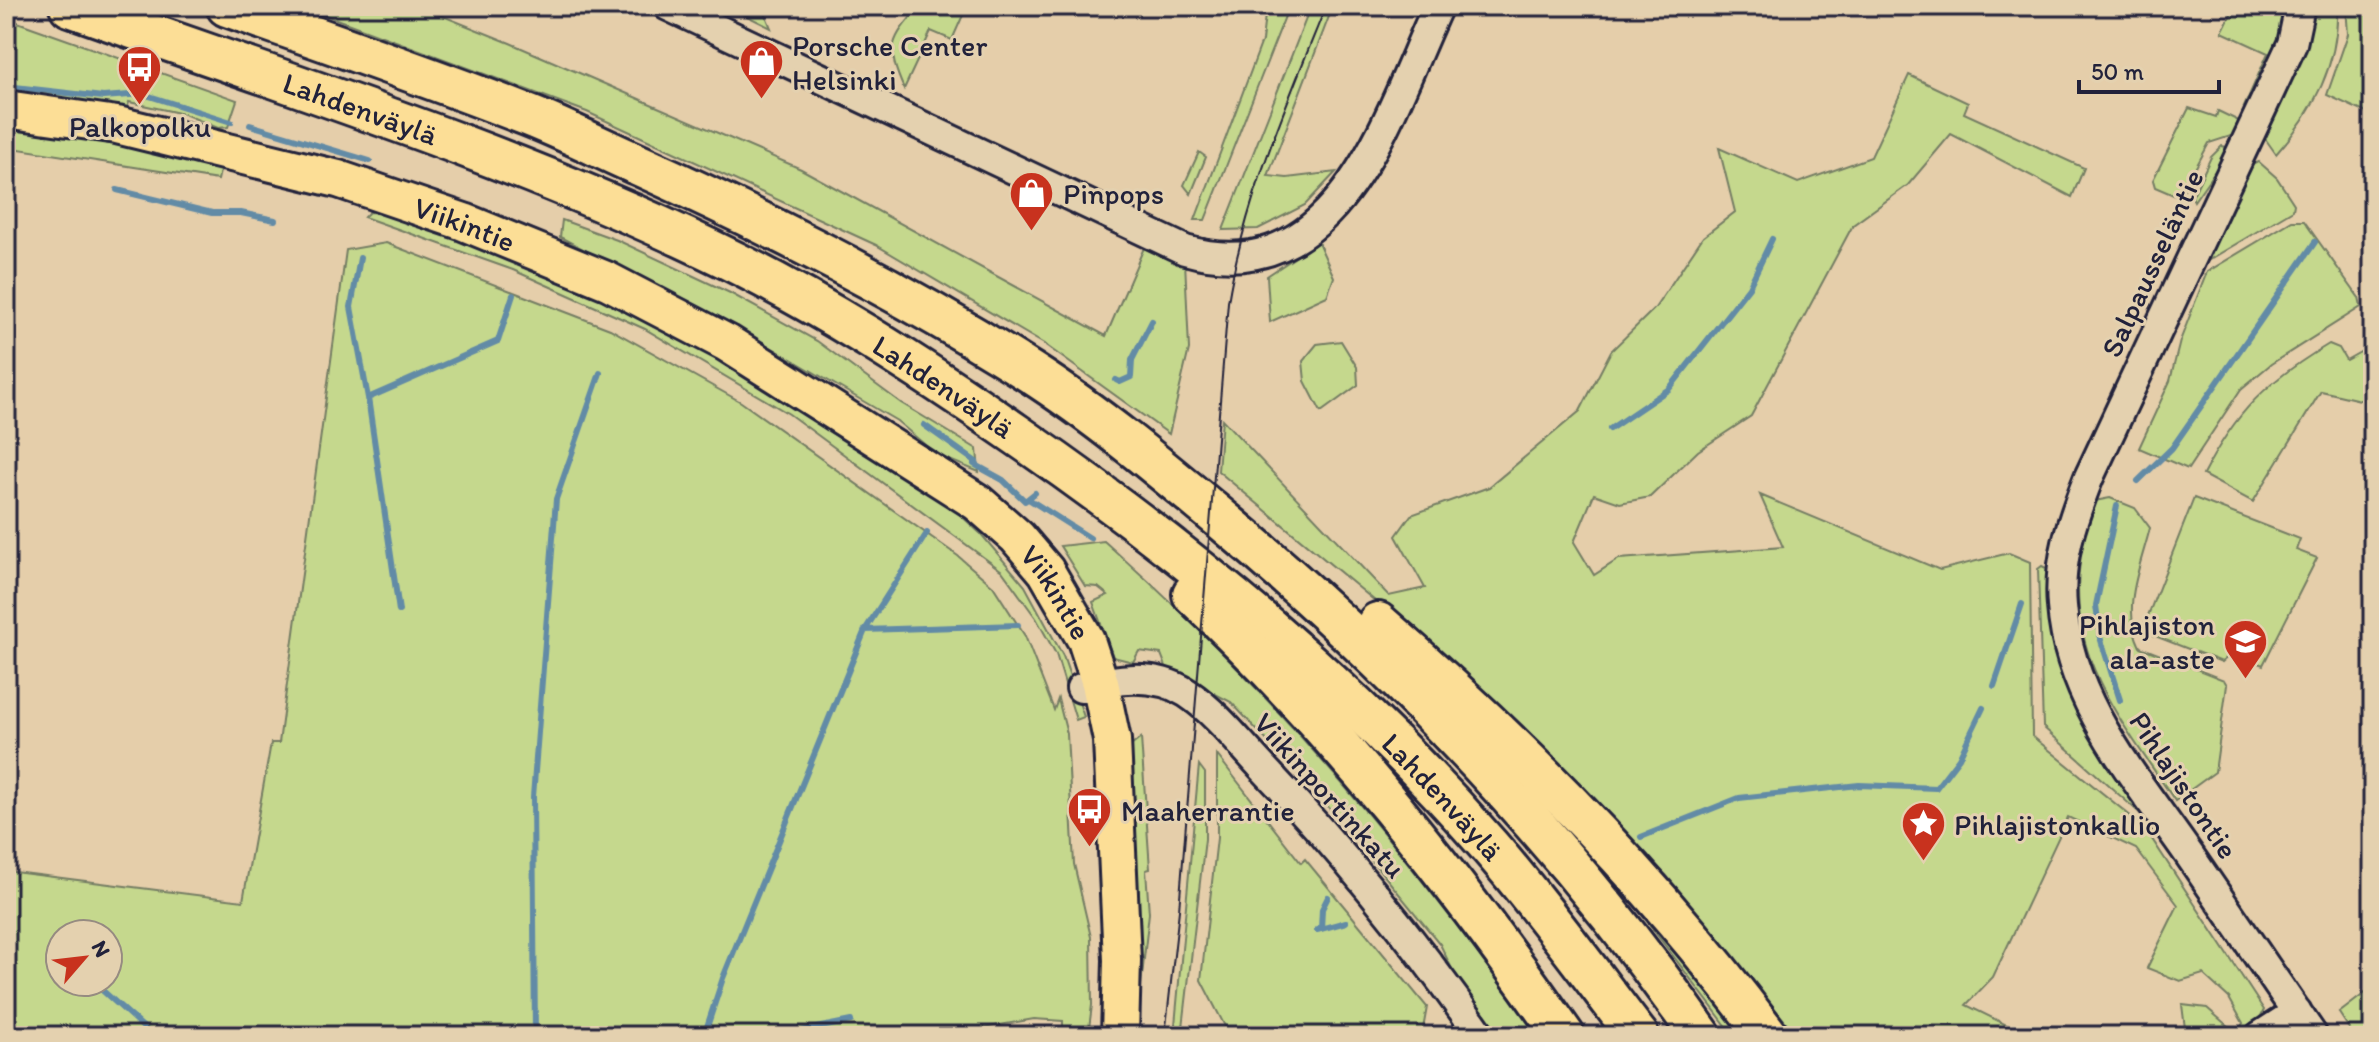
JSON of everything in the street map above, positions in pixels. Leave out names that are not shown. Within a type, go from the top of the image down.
[{"type":"highway","name":"Lahdenväylä","points":[[70,6],[510,164],[709,249],[916,365],[1131,514],[1248,608],[1326,678],[1488,845],[1638,1036]]},
{"type":"highway","name":"Lahdenväylä","points":[[227,6],[525,114],[735,208],[950,323],[1034,375],[1135,447],[1289,576],[1436,714],[1514,798],[1586,884],[1701,1036]]},
{"type":"highway","points":[[916,365],[1178,580],[1301,701],[1464,897],[1564,1036]]},
{"type":"highway","points":[[1135,447],[1308,562],[1460,694],[1563,793],[1652,890],[1768,1036]]},
{"type":"highway","points":[[1734,991],[1775,1036]]},
{"type":"main road","name":"Viikintie","points":[[6,109],[117,125],[338,179],[464,222],[608,281],[727,343],[886,442],[967,513],[1016,567],[1090,686],[1112,740],[1122,960],[1120,1036]]},
{"type":"street","points":[[668,6],[1200,254],[1227,257],[1268,252],[1315,227],[1340,201],[1367,158],[1438,6]]},
{"type":"street","name":"Salpausseläntie","points":[[2064,549],[2089,477],[2292,44],[2300,6]]},
{"type":"street","name":"Pihlajistontie","points":[[2064,549],[2062,608],[2074,667],[2085,696],[2107,736],[2313,1036]]},
{"type":"street","name":"Viikinportinkatu","points":[[1090,686],[1135,678],[1163,683],[1186,693],[1210,712],[1300,807],[1378,899],[1477,1035]]},
{"type":"street","points":[[2260,1036],[2297,1012]]},
{"type":"green space","points":[[301,6],[418,6],[510,43],[801,169],[1106,336],[1146,243],[1185,261],[1189,349],[1169,434],[1044,344],[876,245],[587,112]]},
{"type":"green space","points":[[727,6],[762,6],[771,28]]},
{"type":"green space","points":[[920,6],[934,6],[939,11],[947,6],[967,6],[952,40],[931,31],[904,89],[894,63],[894,44]]},
{"type":"green space","points":[[1266,6],[1289,6],[1205,220],[1195,220],[1262,41]]},
{"type":"green space","points":[[1311,6],[1333,6],[1268,176],[1287,178],[1336,172],[1305,205],[1258,229],[1223,230]]},
{"type":"green space","points":[[2289,6],[2282,35],[2251,107],[2244,107],[2268,53],[2222,32],[2234,8]]},
{"type":"green space","points":[[2315,6],[2337,6],[2337,27],[2329,67],[2302,121],[2276,154],[2264,137],[2310,31]]},
{"type":"green space","points":[[2346,6],[2373,6],[2373,116],[2327,95],[2348,34]]},
{"type":"green space","points":[[6,18],[237,100],[228,127],[218,128],[184,114],[129,102],[127,110],[6,91]]},
{"type":"green space","points":[[1909,75],[1968,103],[1964,113],[2084,168],[2072,197],[1951,134],[1908,185],[1853,225],[1751,416],[1698,451],[1650,497],[1620,503],[1594,494],[1574,542],[1594,575],[1619,559],[1783,547],[1760,495],[1940,570],[2009,553],[2030,562],[2032,736],[2144,827],[2264,1010],[2250,1028],[2241,1032],[2237,1033],[2243,1023],[2229,998],[2203,974],[2180,981],[2147,968],[2178,905],[2136,849],[2068,817],[1993,977],[1966,1005],[2029,1036],[1797,1036],[1666,875],[1387,611],[1218,471],[1222,419],[1389,596],[1425,588],[1396,536],[1411,515],[1489,487],[1580,411],[1611,351],[1655,308],[1703,237],[1735,212],[1719,148],[1798,183],[1871,157]]},
{"type":"green space","points":[[2189,108],[2216,117],[2218,111],[2241,122],[2234,135],[2209,143],[2184,189],[2176,196],[2155,187],[2153,180]]},
{"type":"green space","points":[[6,125],[112,143],[221,167],[218,180],[6,147]]},
{"type":"green space","points":[[2222,146],[2231,148],[2194,201],[2192,197],[2211,157]]},
{"type":"green space","points":[[1199,152],[1206,157],[1191,194],[1184,185]]},
{"type":"green space","points":[[2259,162],[2277,178],[2294,204],[2293,210],[2204,263],[2251,165]]},
{"type":"green space","points":[[369,212],[393,213],[599,293],[720,356],[944,500],[981,534],[1025,586],[1063,656],[1084,717],[1076,720],[1056,654],[1036,618],[1002,571],[789,414],[645,329],[513,270],[364,217]]},
{"type":"green space","points":[[562,220],[617,240],[730,293],[817,341],[901,403],[977,449],[979,472],[937,455],[897,421],[776,350],[560,237]]},
{"type":"green space","points":[[2292,221],[2304,221],[2359,298],[2361,307],[2271,364],[2241,389],[2188,469],[2139,448],[2170,381],[2180,341],[2207,272]]},
{"type":"green space","points":[[1318,242],[1334,277],[1327,296],[1270,322],[1267,276]]},
{"type":"green space","points":[[386,243],[610,329],[741,402],[958,556],[993,586],[1025,636],[1054,710],[1058,699],[1067,734],[1074,864],[1091,937],[1092,1005],[1088,1036],[1063,1036],[1063,1021],[1034,1019],[938,1036],[6,1036],[6,871],[243,901],[271,743],[279,743],[346,250]]},
{"type":"green space","points":[[1341,341],[1357,367],[1358,385],[1321,412],[1305,381],[1303,361],[1317,344]]},
{"type":"green space","points":[[2329,344],[2339,348],[2346,360],[2373,345],[2373,403],[2321,391],[2253,502],[2203,475],[2228,433],[2255,399],[2288,371]]},
{"type":"green space","points":[[2110,498],[2135,508],[2150,528],[2132,603],[2132,618],[2140,647],[2224,680],[2227,685],[2215,772],[2175,801],[2117,715],[2089,657],[2081,625],[2078,592],[2086,528],[2095,501]]},
{"type":"green space","points":[[2194,498],[2300,539],[2296,550],[2317,558],[2263,665],[2232,653],[2222,662],[2142,631]]},
{"type":"green space","points":[[1104,541],[1224,654],[1335,775],[1439,903],[1537,1036],[1495,1036],[1461,988],[1440,944],[1325,803],[1231,702],[1167,669],[1161,654],[1139,651],[1133,662],[1113,657],[1093,602],[1108,595],[1098,587],[1085,586],[1060,546]]},
{"type":"green space","points":[[2042,566],[2050,570],[2148,813],[2144,817],[2043,727],[2038,569]]},
{"type":"green space","points":[[1141,738],[1150,869],[1146,870],[1149,913],[1136,1031],[1131,746]]},
{"type":"green space","points":[[1217,755],[1301,863],[1305,859],[1427,1007],[1423,1029],[1409,1036],[1230,1036],[1201,980],[1217,838]]},
{"type":"green space","points":[[1199,765],[1205,773],[1205,839],[1182,1036],[1174,1036]]},
{"type":"green space","points":[[1597,856],[1758,1036],[1734,1036]]},
{"type":"green space","points":[[2373,987],[2373,1036],[2354,1036],[2339,1013]]},
{"type":"green space","points":[[2182,1005],[2207,1008],[2236,1034],[2186,1036]]},
{"type":"waterway","points":[[6,86],[103,97],[143,94],[231,122]]},
{"type":"waterway","points":[[250,125],[370,161]]},
{"type":"waterway","points":[[117,190],[212,213],[241,213],[275,220]]},
{"type":"waterway","points":[[1610,429],[1669,389],[1749,287],[1772,239]]},
{"type":"waterway","points":[[2138,481],[2172,448],[2315,242]]},
{"type":"waterway","points":[[360,258],[351,307],[368,398]]},
{"type":"waterway","points":[[399,611],[368,398],[498,341],[513,295]]},
{"type":"waterway","points":[[1116,380],[1120,382],[1131,377],[1132,360],[1152,321]]},
{"type":"waterway","points":[[535,1036],[533,797],[556,499],[600,373]]},
{"type":"waterway","points":[[924,425],[976,462]]},
{"type":"waterway","points":[[974,464],[1003,480],[1025,501],[1035,493]]},
{"type":"waterway","points":[[1030,500],[1090,538]]},
{"type":"waterway","points":[[2117,506],[2096,605],[2100,637],[2120,700]]},
{"type":"waterway","points":[[704,1036],[723,978],[865,630],[927,533]]},
{"type":"waterway","points":[[1994,686],[2022,604]]},
{"type":"waterway","points":[[865,630],[1018,625]]},
{"type":"waterway","points":[[1641,837],[1739,798],[1859,785],[1936,788],[1959,758],[1983,708]]},
{"type":"waterway","points":[[1321,929],[1322,909],[1328,897]]},
{"type":"waterway","points":[[1317,930],[1346,922]]},
{"type":"waterway","points":[[111,998],[153,1036]]},
{"type":"waterway","points":[[776,1036],[851,1021]]},
{"type":"tram line","points":[[1165,1036],[1179,910],[1228,302],[1256,189],[1326,6]]},
{"type":"place","name":"Porsche Center Helsinki","points":[[761,101]]},
{"type":"place","name":"Palkopolku","points":[[140,107]]},
{"type":"place","name":"Pinpops","points":[[1032,232]]},
{"type":"place","name":"Pihlajiston ala-aste","points":[[2246,680]]},
{"type":"place","name":"Maaherrantie","points":[[1090,849]]},
{"type":"place","name":"Pihlajistonkallio","points":[[1923,863]]}]
